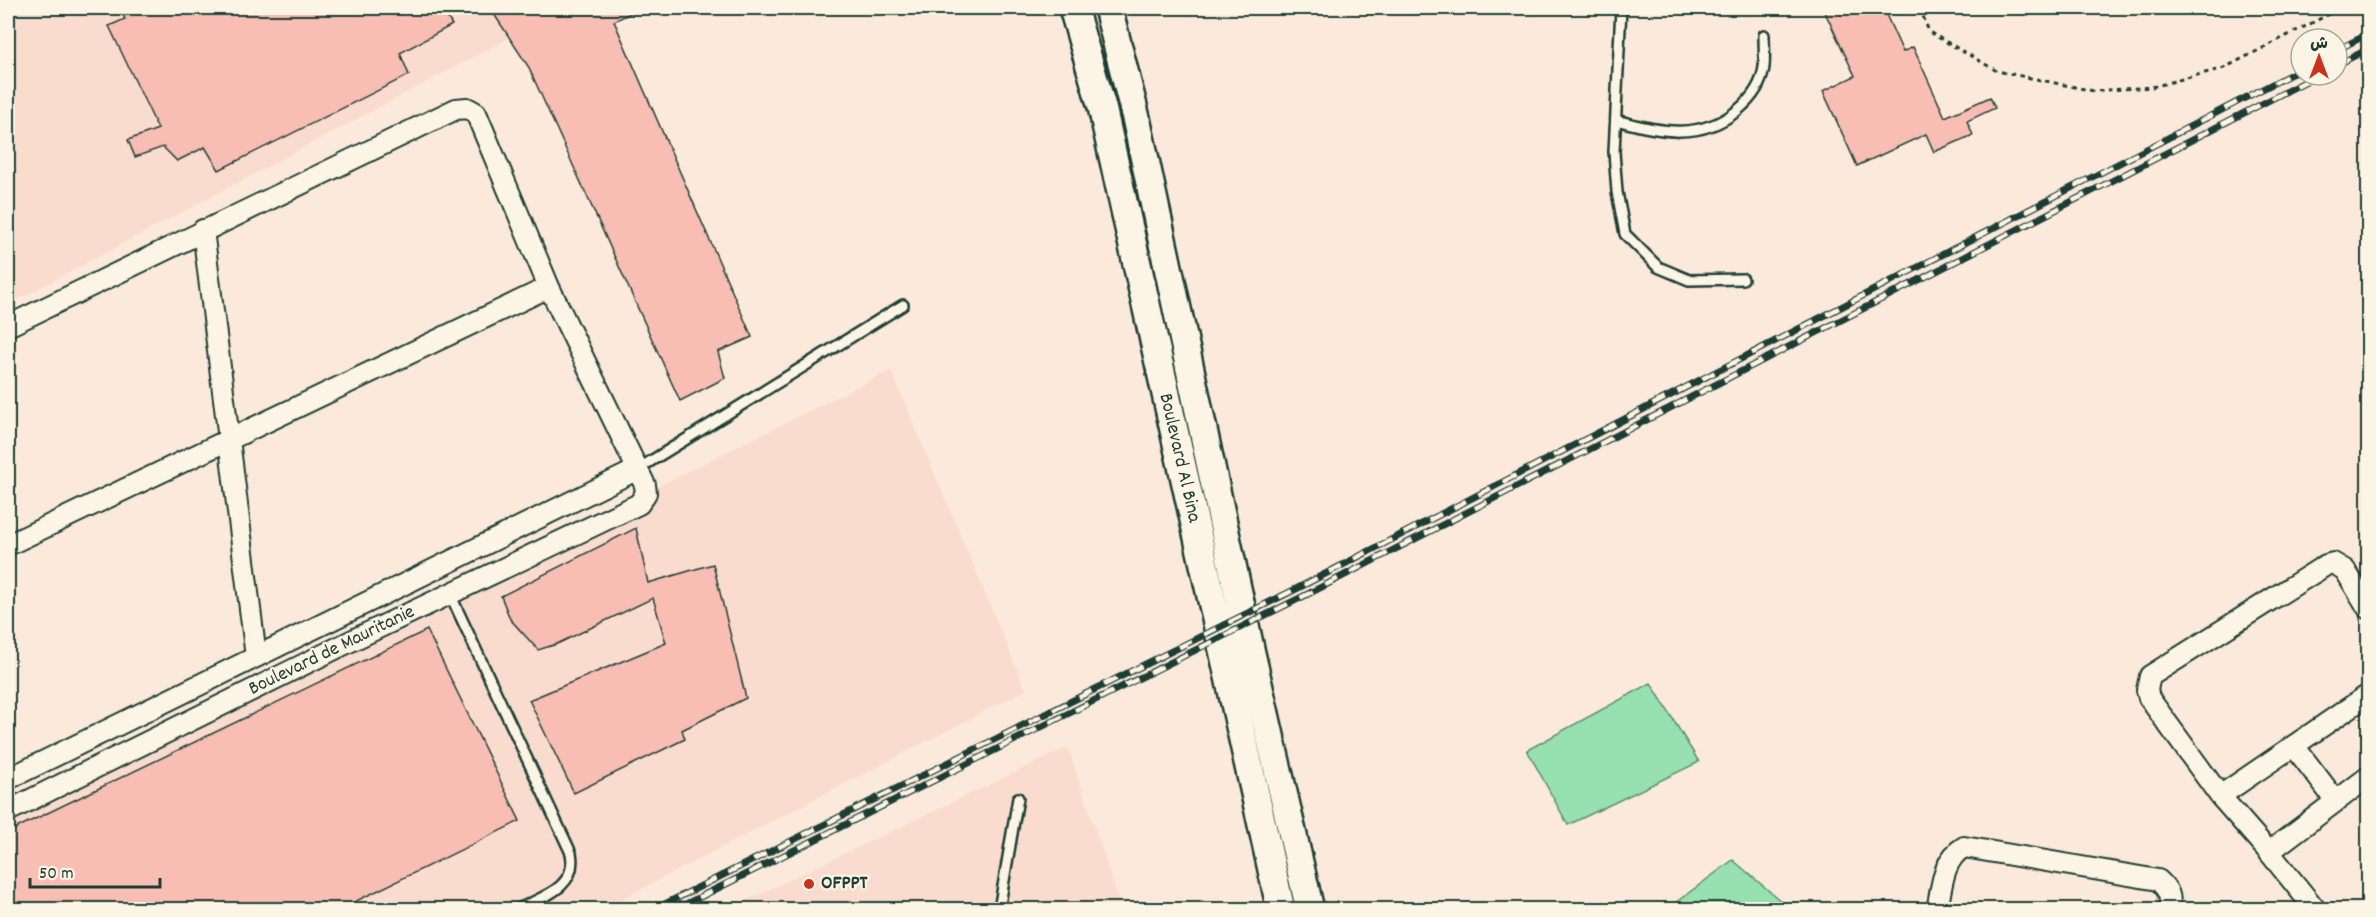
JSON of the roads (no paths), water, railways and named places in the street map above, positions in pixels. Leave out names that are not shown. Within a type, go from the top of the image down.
[{"type":"main road","name":"Boulevard Al Bina","points":[[1073,8],[1101,107],[1281,909]]},
{"type":"main road","name":"Boulevard Al Bina","points":[[1108,8],[1136,118],[1236,583],[1310,909]]},
{"type":"street","points":[[8,327],[203,230],[456,109],[467,108],[476,113],[549,287],[642,477]]},
{"type":"street","points":[[203,230],[256,657]]},
{"type":"street","points":[[8,545],[549,287]]},
{"type":"street","name":"Boulevard de Mauritanie","points":[[8,779],[256,657],[642,477],[646,493],[639,504],[8,811]]},
{"type":"street","points":[[2316,909],[2220,796],[2149,698],[2147,690],[2150,676],[2326,565],[2333,563],[2345,570],[2368,608]]},
{"type":"street","points":[[2220,796],[2368,695]]},
{"type":"street","points":[[2294,746],[2336,801]]},
{"type":"street","points":[[2269,852],[2368,777]]},
{"type":"street","points":[[1937,909],[1947,862],[1954,853],[1964,847],[2158,880],[2166,887],[2171,899],[2169,909]]},
{"type":"lane","points":[[1621,8],[1616,120],[1617,192],[1625,234],[1658,267],[1689,280],[1743,279]]},
{"type":"lane","points":[[1616,120],[1655,131],[1692,131],[1722,123],[1751,99],[1764,69],[1764,35]]},
{"type":"lane","points":[[642,477],[903,305]]},
{"type":"lane","points":[[450,594],[571,853],[572,871],[562,886],[516,909]]},
{"type":"lane","points":[[999,909],[1018,798]]},
{"type":"railway","points":[[2349,44],[2368,34]]},
{"type":"railway","points":[[2349,59],[2368,49]]},
{"type":"railway","points":[[653,910],[1300,587],[2289,75]]},
{"type":"railway","points":[[674,910],[1304,596],[2295,87]]},
{"type":"place","name":"OFPPT","points":[[809,884]]}]
